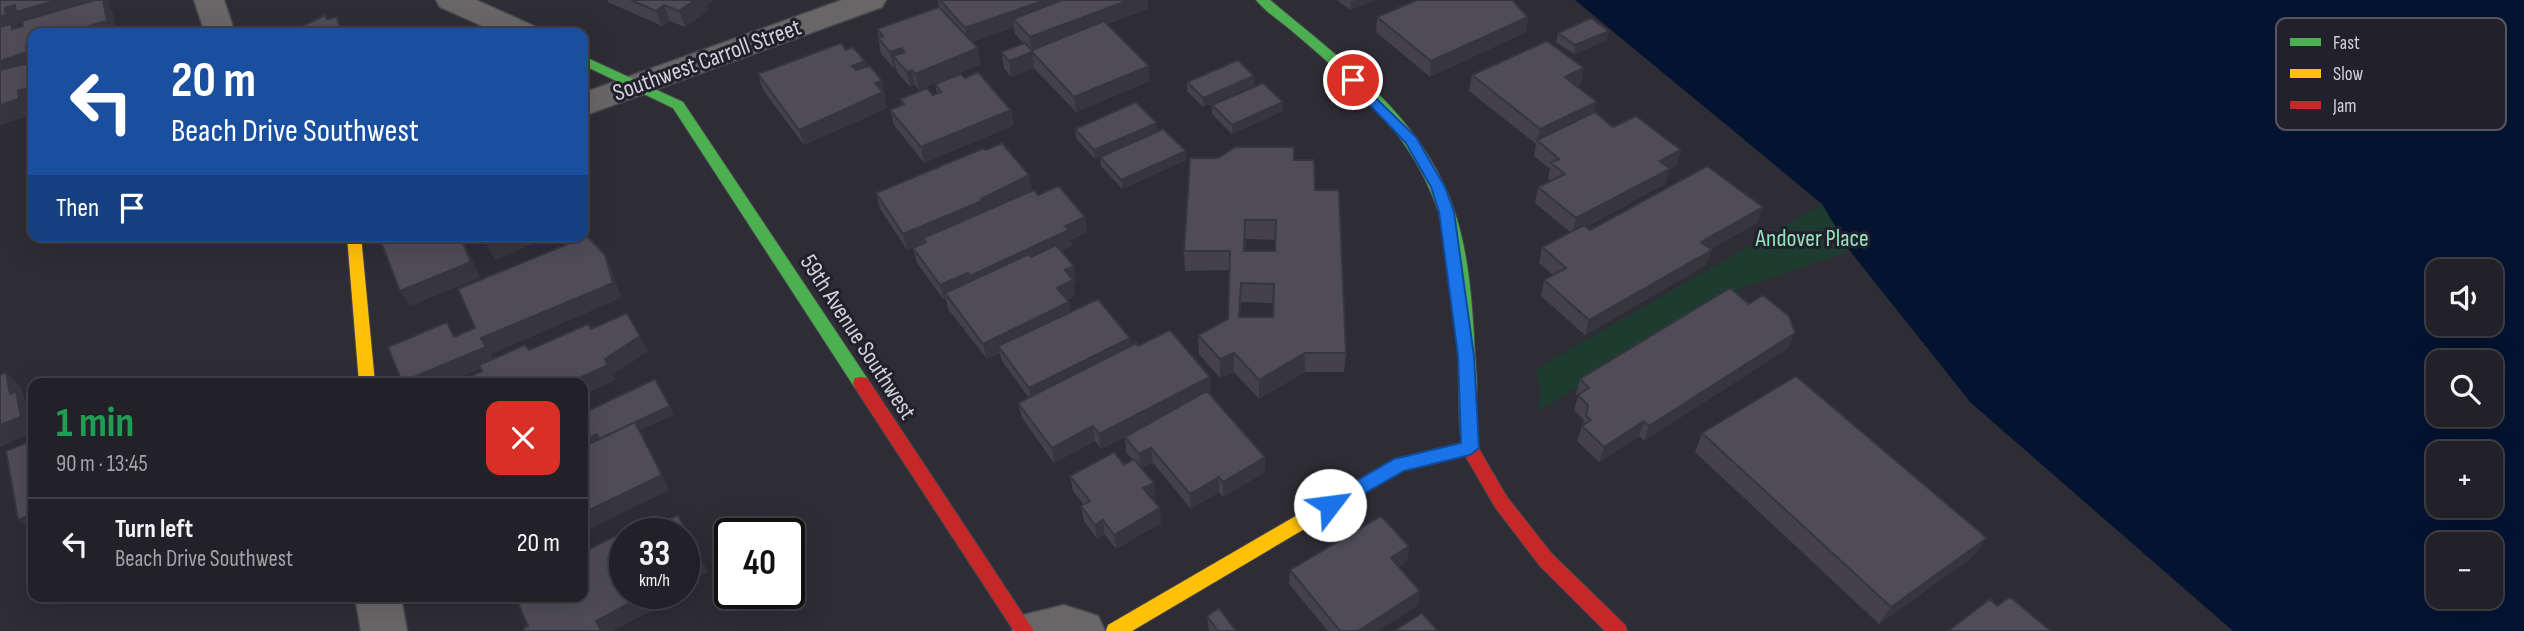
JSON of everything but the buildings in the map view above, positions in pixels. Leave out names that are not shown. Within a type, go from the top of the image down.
[{"type":"street","points":[[209,0],[219,28]]},
{"type":"street","points":[[451,0],[512,28]]},
{"type":"street","name":"Southwest Carroll Street","points":[[588,103],[871,0]]},
{"type":"street","points":[[1262,0],[1394,119],[1426,163],[1438,187],[1452,239],[1466,356],[1470,448],[1511,520],[1557,574],[1618,631]]},
{"type":"street","name":"59th Avenue Southwest","points":[[588,62],[678,105],[1025,631]]},
{"type":"street","points":[[355,242],[367,378]]},
{"type":"street","points":[[1115,631],[1400,464],[1470,448]]},
{"type":"street","points":[[379,602],[384,631]]},
{"type":"street","points":[[1035,631],[1064,626],[1082,631]]},
{"type":"green space","name":"Andover Place","points":[[1822,204],[1850,251],[1741,288],[1538,411],[1541,391],[1536,369]]},
{"type":"water","points":[[1575,0],[2524,0],[2524,631],[2233,631],[1971,403],[1850,251],[1822,204]]},
{"type":"traffic: fast","points":[[1262,0],[1336,62],[1383,106],[1422,157],[1437,185],[1454,237],[1463,296],[1467,411]]},
{"type":"traffic: fast","points":[[588,62],[678,105],[861,383]]},
{"type":"traffic: slow","points":[[355,242],[367,378]]},
{"type":"traffic: slow","points":[[1115,631],[1400,464],[1470,448]]},
{"type":"traffic: jam","points":[[861,383],[1025,631]]},
{"type":"traffic: jam","points":[[1467,411],[1471,450],[1501,502],[1546,560],[1618,631]]},
{"type":"route","points":[[1330,505],[1400,464],[1470,448],[1466,356],[1447,212],[1426,163],[1411,141],[1394,119],[1353,80]]}]
